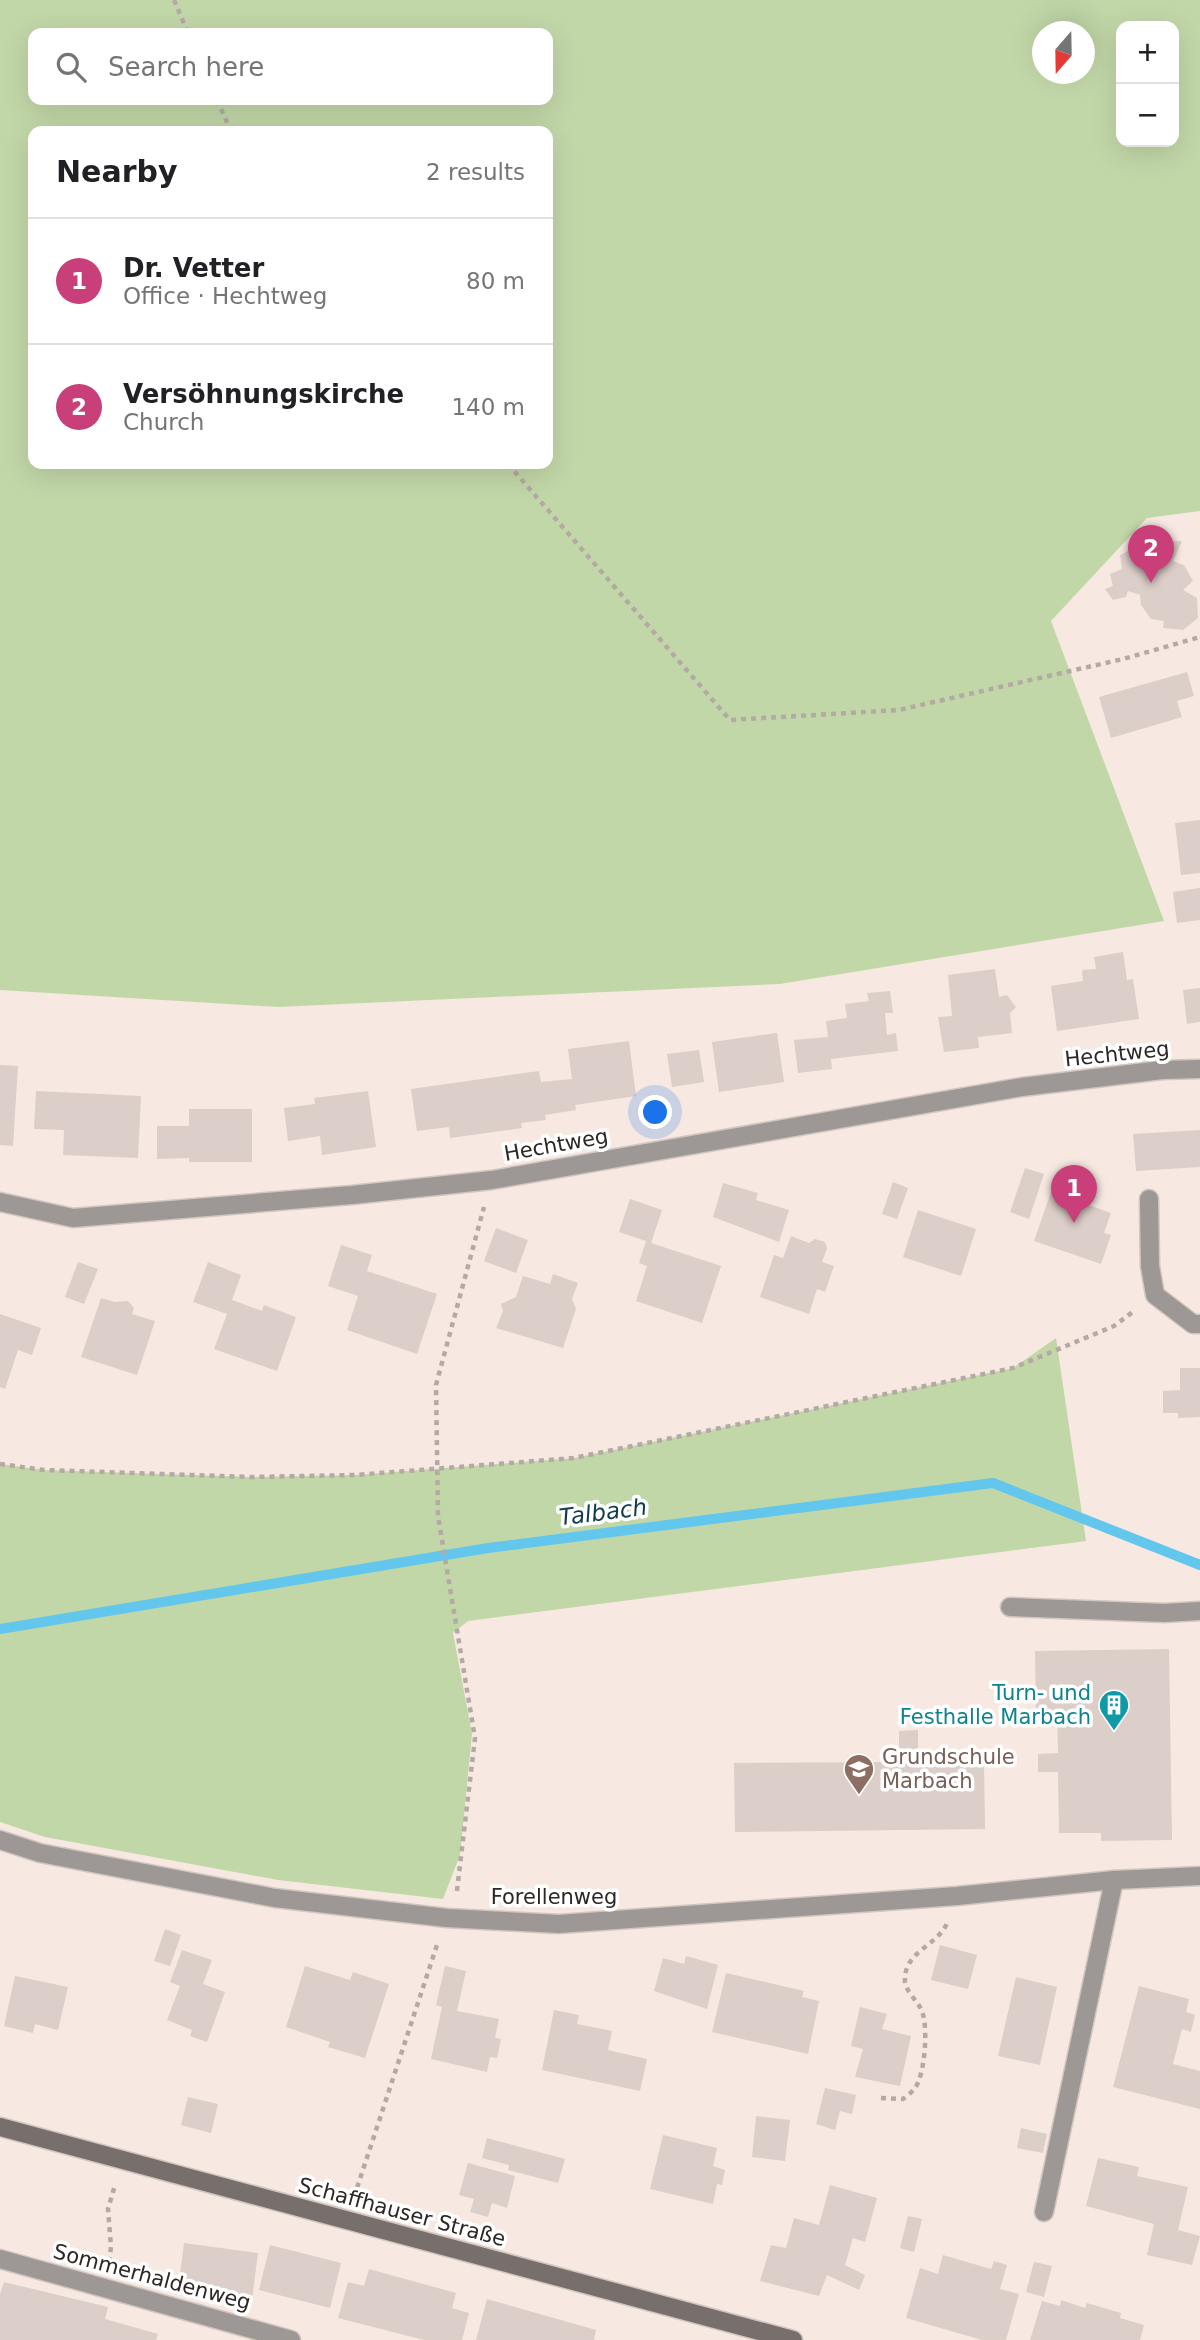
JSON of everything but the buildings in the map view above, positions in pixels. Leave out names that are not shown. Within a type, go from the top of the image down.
[{"type":"street","name":"Hechtweg","points":[[0,1202],[73,1218],[352,1195],[492,1180],[1022,1087],[1162,1070],[1200,1069]]},
{"type":"street","points":[[1149,1199],[1150,1266],[1155,1295],[1193,1324],[1200,1324]]},
{"type":"street","points":[[1010,1607],[1164,1613],[1200,1611]]},
{"type":"street","name":"Forellenweg","points":[[0,1840],[40,1853],[275,1898],[447,1918],[559,1924],[957,1896],[1114,1880],[1200,1876]]},
{"type":"street","points":[[1044,2212],[1114,1880]]},
{"type":"street","name":"Schaffhauser Straße","points":[[0,2127],[793,2340]]},
{"type":"street","name":"Sommerhaldenweg","points":[[0,2259],[291,2340]]},
{"type":"path","points":[[174,0],[186,28]]},
{"type":"path","points":[[219,105],[229,126]]},
{"type":"path","points":[[512,469],[730,720],[898,710],[1123,659],[1200,637]]},
{"type":"path","points":[[362,2174],[460,1884],[475,1738],[438,1516],[435,1470],[436,1385],[492,1180]]},
{"type":"path","points":[[0,1464],[44,1470],[252,1476],[435,1470],[574,1458],[1013,1368],[1114,1326],[1155,1295]]},
{"type":"path","points":[[881,2098],[903,2099],[916,2087],[925,2039],[923,2012],[905,1984],[907,1968],[921,1948],[943,1933],[957,1896]]},
{"type":"path","points":[[102,2266],[109,2263],[111,2247],[107,2209],[112,2196]]},
{"type":"green space","points":[[0,0],[1200,0],[1200,511],[1147,518],[1051,621],[1164,921],[780,984],[278,1007],[0,990]]},
{"type":"green space","points":[[1056,1338],[1086,1541],[468,1621],[453,1633],[472,1734],[460,1855],[443,1899],[278,1880],[45,1837],[0,1822],[0,1464],[44,1470],[252,1477],[355,1475],[574,1458],[1013,1368]]},
{"type":"waterway","name":"Talbach","points":[[0,1629],[488,1548],[993,1483],[1200,1565]]},
{"type":"place","name":"Versöhnungskirche","points":[[1151,583]]},
{"type":"place","name":"Dr. Vetter","points":[[1074,1223]]},
{"type":"place","name":"Turn- und Festhalle Marbach","points":[[1114,1732]]},
{"type":"place","name":"Grundschule Marbach","points":[[859,1796]]}]
